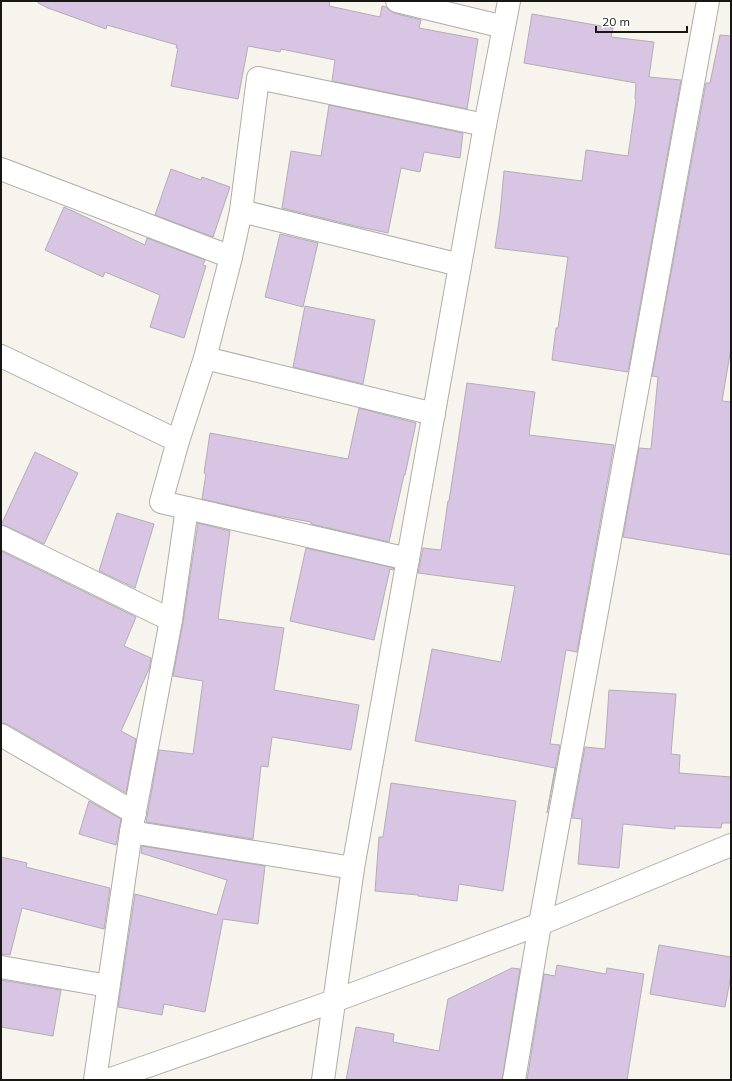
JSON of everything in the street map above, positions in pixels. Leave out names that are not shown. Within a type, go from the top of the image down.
[{"type":"street","points":[[397,1],[504,27]]},
{"type":"street","points":[[324,1080],[353,868],[508,1]]},
{"type":"street","points":[[514,1080],[540,924],[708,1]]},
{"type":"street","points":[[408,559],[161,502],[178,441],[205,358],[231,257],[241,211],[258,78],[485,125]]},
{"type":"street","points":[[1,169],[231,257]]},
{"type":"street","points":[[241,211],[460,265]]},
{"type":"street","points":[[1,356],[178,441]]},
{"type":"street","points":[[205,358],[434,414]]},
{"type":"street","points":[[95,1080],[133,822],[171,620],[187,508]]},
{"type":"street","points":[[1,536],[171,620]]},
{"type":"street","points":[[1,735],[133,822],[353,868]]},
{"type":"street","points":[[108,1080],[334,1001],[540,924],[731,844]]},
{"type":"street","points":[[1,967],[108,986]]},
{"type":"building","points":[[38,1],[330,1],[329,6],[380,17],[382,6],[386,7],[394,13],[421,20],[419,28],[478,39],[467,109],[332,81],[335,60],[281,49],[280,52],[248,46],[238,99],[171,86],[178,48],[176,48],[177,45],[107,25],[106,29],[48,8],[38,3]]},
{"type":"building","points":[[532,14],[613,28],[611,37],[654,42],[649,77],[681,80],[628,372],[552,360],[568,257],[495,248],[504,171],[582,181],[586,150],[628,156],[636,100],[636,83],[524,63]]},
{"type":"building","points":[[720,35],[731,36],[731,348],[722,401],[731,402],[731,555],[623,537],[639,448],[651,449],[658,377],[652,376],[706,83],[710,83]]},
{"type":"building","points":[[329,105],[463,133],[460,158],[424,152],[420,172],[401,168],[388,233],[282,208],[291,151],[321,156]]},
{"type":"building","points":[[171,169],[201,180],[202,177],[230,187],[213,237],[155,215]]},
{"type":"building","points":[[64,207],[145,245],[147,238],[205,260],[203,265],[206,266],[184,338],[150,327],[160,295],[105,272],[103,277],[45,250]]},
{"type":"building","points":[[280,234],[318,243],[303,307],[265,297]]},
{"type":"building","points":[[305,306],[375,320],[363,384],[293,367]]},
{"type":"building","points":[[467,383],[535,392],[529,435],[614,445],[577,652],[566,650],[550,744],[560,745],[547,813],[555,768],[415,741],[432,649],[501,662],[515,586],[418,573],[423,548],[441,550]]},
{"type":"building","points":[[359,408],[416,423],[389,542],[311,524],[311,522],[272,515],[202,499],[210,433],[348,459]]},
{"type":"building","points":[[35,452],[78,473],[44,544],[1,525]]},
{"type":"building","points":[[117,513],[154,524],[135,588],[99,571]]},
{"type":"building","points":[[198,523],[230,531],[218,619],[284,628],[274,690],[359,705],[351,750],[272,737],[268,767],[261,766],[253,839],[146,822],[159,750],[193,754],[203,681],[173,676]]},
{"type":"building","points":[[306,548],[394,568],[393,570],[390,569],[374,640],[290,621]]},
{"type":"building","points":[[1,551],[136,617],[124,646],[151,658],[149,669],[121,731],[136,739],[126,793],[7,724],[1,723]]},
{"type":"building","points":[[609,690],[676,694],[671,754],[680,755],[679,773],[731,777],[731,823],[722,823],[721,828],[675,826],[675,829],[623,824],[619,868],[578,864],[582,819],[572,818],[585,747],[605,749]]},
{"type":"building","points":[[391,783],[516,801],[503,891],[459,884],[457,901],[418,895],[375,891],[379,837],[383,837]]},
{"type":"building","points":[[89,801],[121,819],[116,845],[79,834]]},
{"type":"building","points":[[142,846],[265,866],[258,924],[223,919],[205,1012],[164,1004],[162,1015],[118,1007],[135,894],[217,915],[227,880],[141,853]]},
{"type":"building","points":[[1,857],[27,863],[26,867],[110,888],[104,929],[22,908],[10,955],[1,954]]},
{"type":"building","points":[[659,945],[731,957],[731,975],[725,1007],[650,994]]},
{"type":"building","points":[[557,965],[606,974],[607,968],[644,974],[627,1080],[527,1080],[544,974],[555,976]]},
{"type":"building","points":[[512,968],[520,969],[502,1080],[346,1080],[356,1027],[394,1034],[393,1042],[439,1051],[448,999]]},
{"type":"building","points":[[1,980],[61,990],[53,1036],[1,1027]]}]
